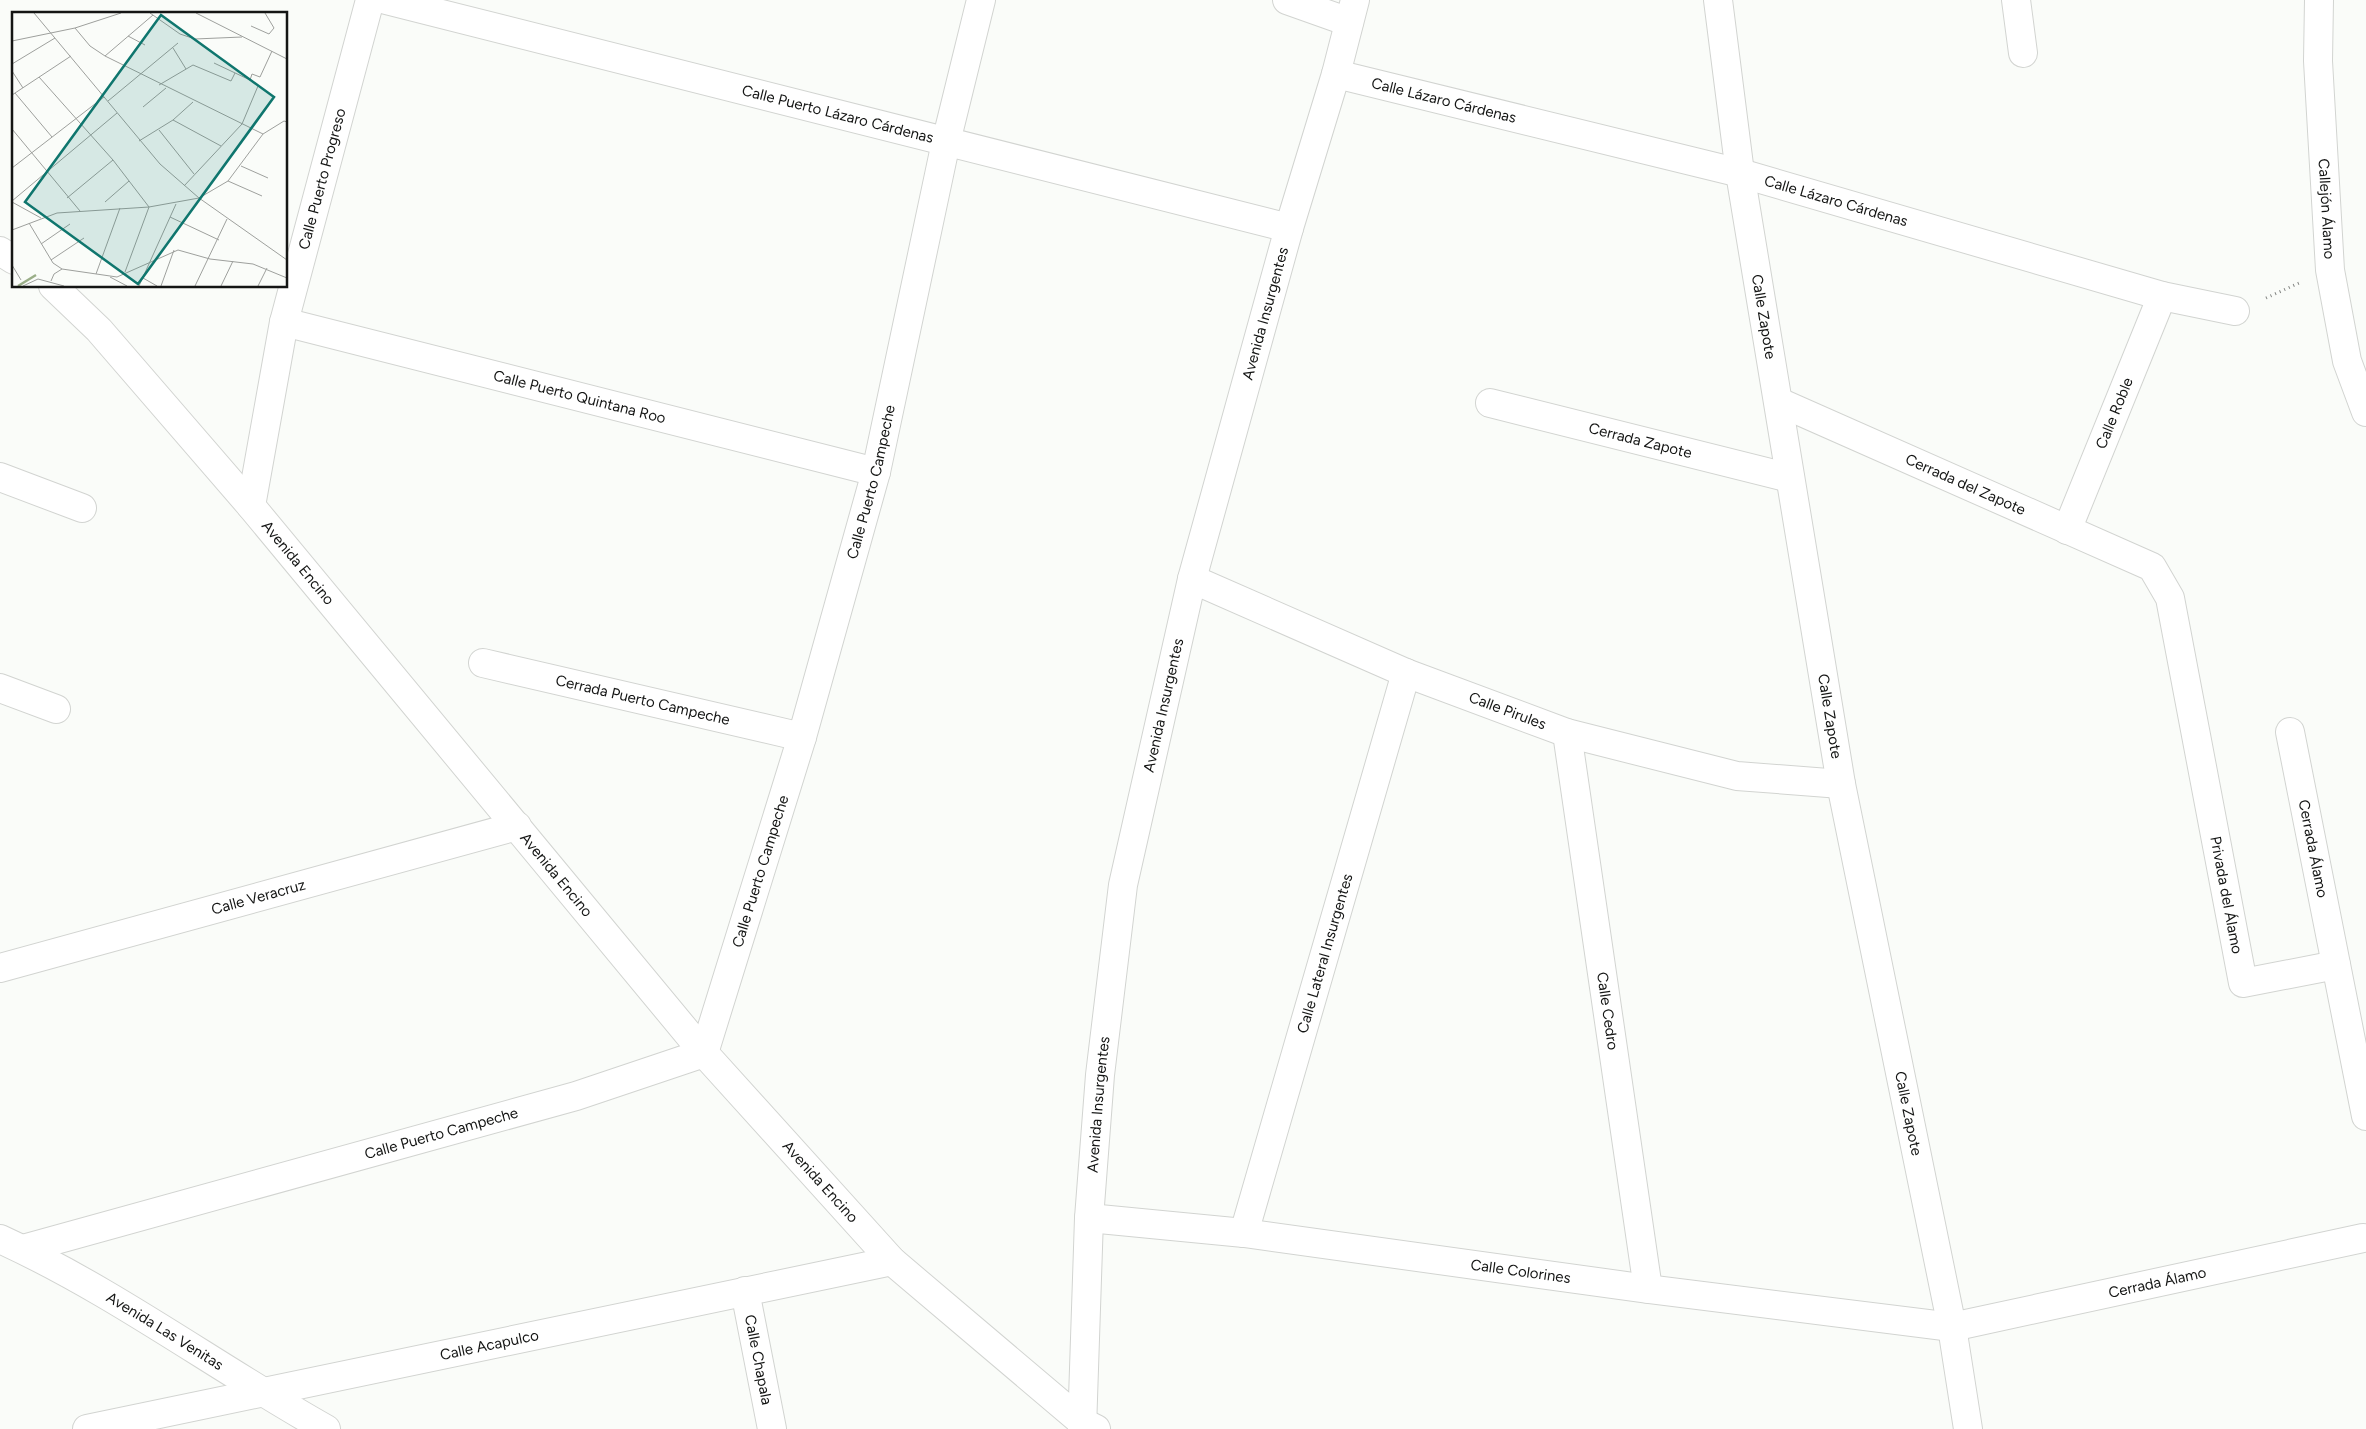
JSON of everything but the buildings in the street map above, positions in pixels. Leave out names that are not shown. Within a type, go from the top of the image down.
[{"type":"street","name":"Calle Puerto Progreso","points":[[251,506],[284,322],[370,0]]},
{"type":"street","name":"Calle Puerto Lázaro Cárdenas","points":[[386,0],[1289,228]]},
{"type":"street","name":"Calle Puerto Campeche","points":[[11,1244],[576,1096],[704,1053],[802,737],[876,472],[946,142],[981,0]]},
{"type":"street","points":[[1287,0],[1352,11]]},
{"type":"street","name":"Calle Zapote","points":[[1718,0],[1740,173],[1841,784],[1952,1327],[1968,1429]]},
{"type":"street","points":[[2016,0],[2023,53]]},
{"type":"street","name":"Callejón Álamo","points":[[2319,0],[2318,61],[2330,270],[2347,361],[2366,412]]},
{"type":"street","name":"Avenida Insurgentes","points":[[1086,1427],[1089,1218],[1100,1075],[1123,885],[1192,579],[1289,228],[1336,74],[1352,11]]},
{"type":"street","name":"Calle Lázaro Cárdenas","points":[[1336,74],[1740,173],[2162,296],[2235,311]]},
{"type":"street","points":[[0,251],[12,259]]},
{"type":"street","name":"Avenida Encino","points":[[54,288],[99,330],[251,506],[704,1053],[892,1261],[1086,1427]]},
{"type":"street","name":"Calle Roble","points":[[2067,530],[2162,296]]},
{"type":"street","name":"Calle Puerto Quintana Roo","points":[[284,322],[876,472]]},
{"type":"street","name":"Cerrada del Zapote","points":[[1779,402],[2152,567]]},
{"type":"street","name":"Cerrada Zapote","points":[[1490,403],[1790,478]]},
{"type":"street","points":[[0,477],[82,508]]},
{"type":"street","name":"Privada del Álamo","points":[[2152,567],[2170,598],[2243,983],[2336,965]]},
{"type":"street","name":"Calle Pirules","points":[[1192,579],[1406,673],[1567,733],[1737,776],[1841,784]]},
{"type":"street","name":"Cerrada Puerto Campeche","points":[[484,663],[802,737]]},
{"type":"street","name":"Calle Lateral Insurgentes","points":[[1244,1233],[1406,673]]},
{"type":"street","points":[[0,688],[56,709]]},
{"type":"street","name":"Cerrada Álamo","points":[[2290,732],[2336,965]]},
{"type":"street","name":"Calle Cedro","points":[[1567,733],[1648,1289]]},
{"type":"street","name":"Calle Veracruz","points":[[0,968],[517,826]]},
{"type":"street","points":[[2336,965],[2366,1116]]},
{"type":"street","name":"Calle Colorines","points":[[1089,1218],[1244,1233],[1648,1289],[1952,1327]]},
{"type":"street","name":"Cerrada Álamo","points":[[1952,1327],[2363,1238]]},
{"type":"street","name":"Avenida Las Venitas","points":[[11,1244],[128,1309],[261,1393],[326,1429]]},
{"type":"street","name":"Calle Acapulco","points":[[87,1429],[892,1261]]},
{"type":"street","name":"Calle Chapala","points":[[745,1291],[772,1429]]},
{"type":"path","points":[[2235,311],[2330,270]]}]
